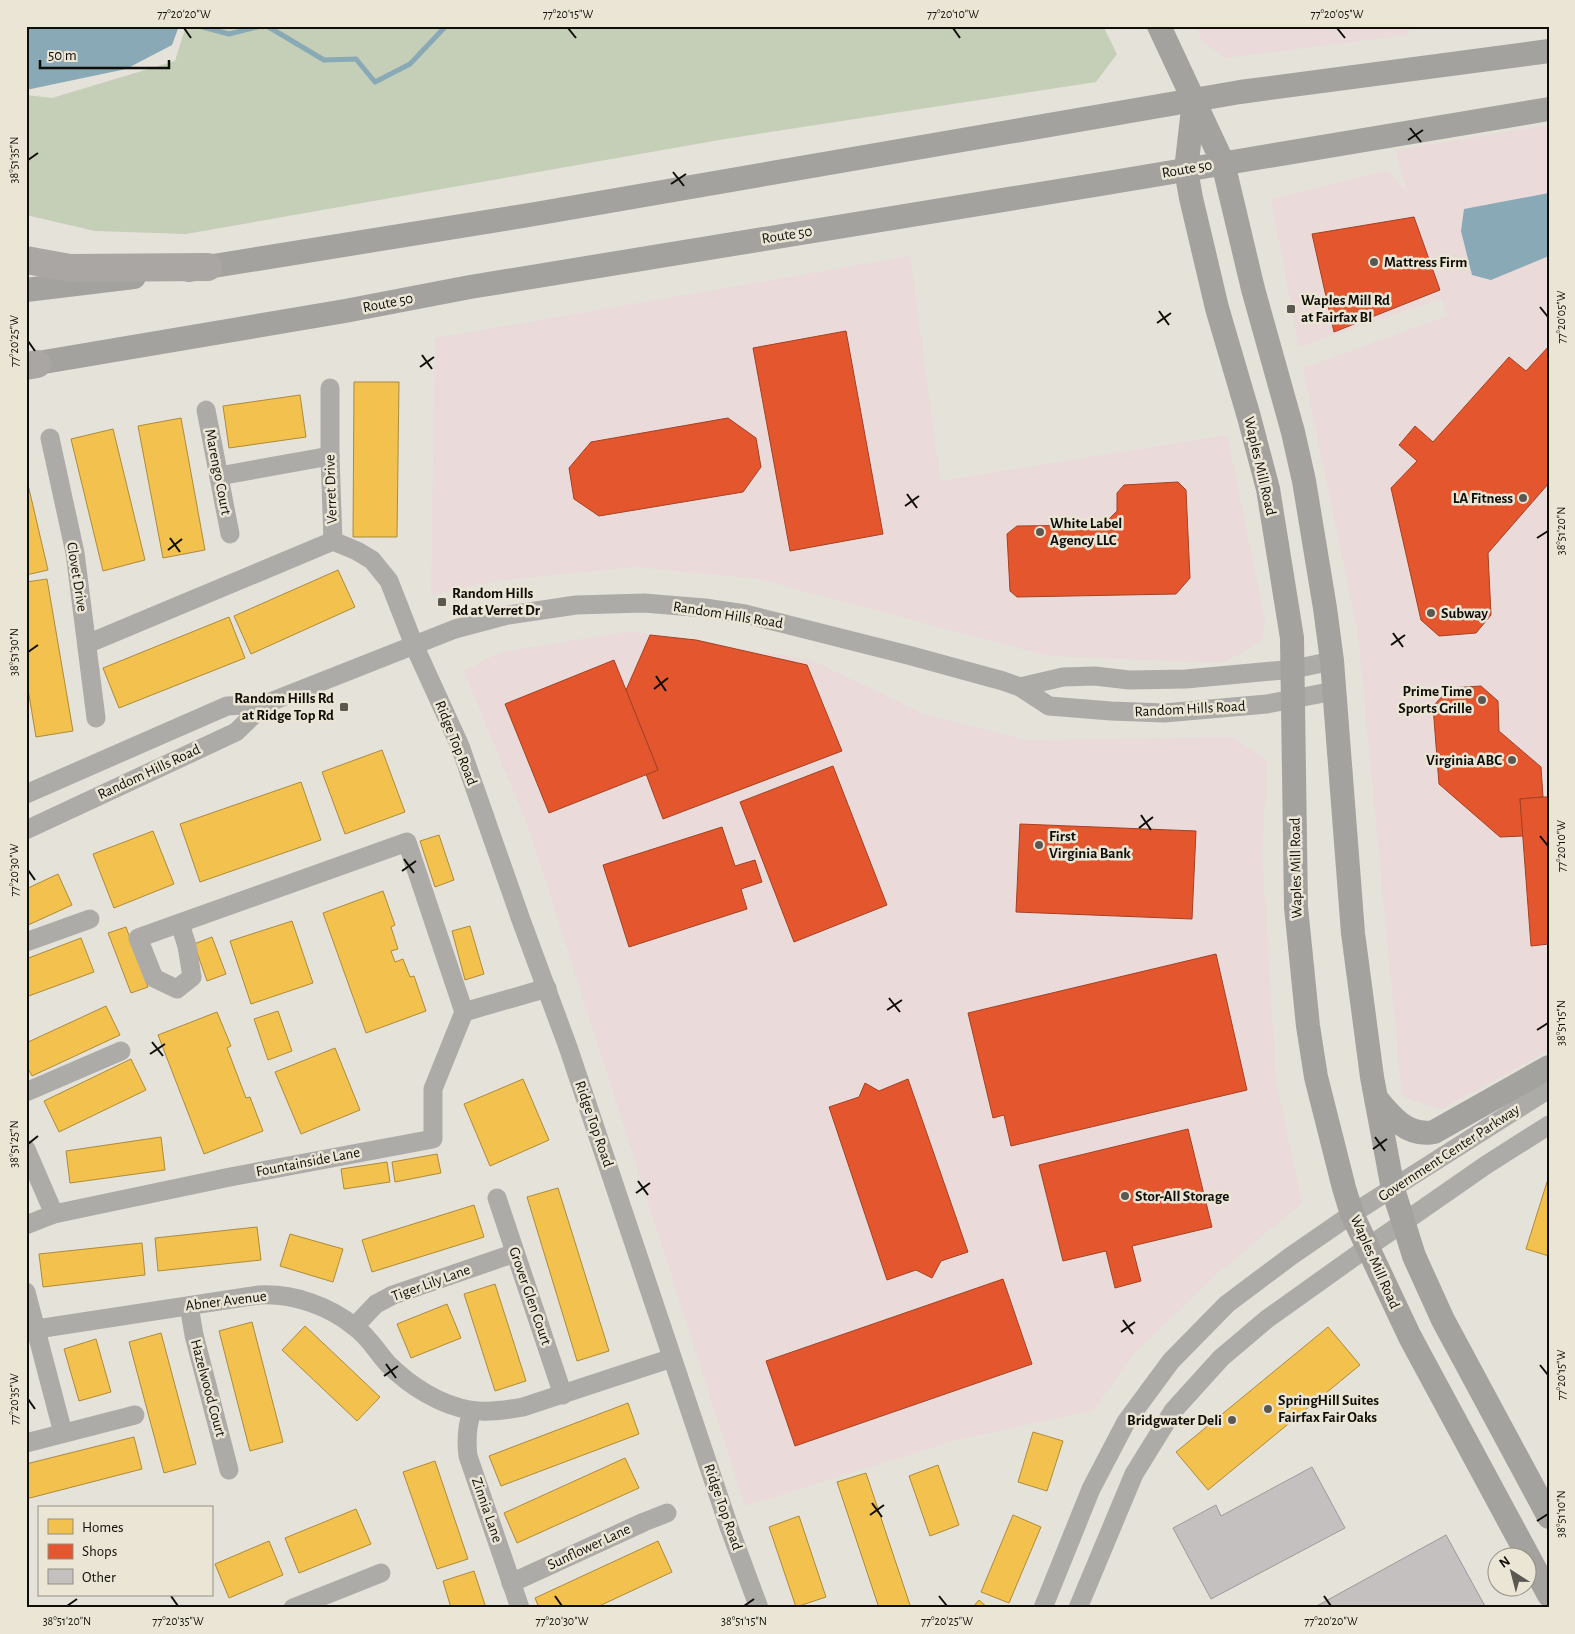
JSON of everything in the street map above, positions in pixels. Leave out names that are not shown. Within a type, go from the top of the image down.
[{"type":"highway","points":[[26,260],[70,268],[208,267]]},
{"type":"main road","points":[[1159,26],[1223,163],[1253,289],[1293,432],[1304,481],[1326,608],[1332,661],[1353,933],[1364,1023],[1393,1189],[1402,1222],[1427,1287],[1549,1517]]},
{"type":"main road","points":[[26,290],[208,267],[529,215],[1194,100],[1549,51]]},
{"type":"main road","name":"Waples Mill Road","points":[[1194,100],[1186,170],[1192,205],[1217,308],[1268,489],[1289,614],[1294,669],[1296,907],[1316,1078],[1352,1214],[1410,1337],[1549,1595]]},
{"type":"main road","name":"Route 50","points":[[30,365],[335,313],[470,287],[1186,170],[1549,108]]},
{"type":"main road","points":[[1376,1098],[1388,1114],[1402,1125],[1426,1134],[1434,1132],[1549,1067]]},
{"type":"street","name":"Verret Drive","points":[[330,388],[333,541],[357,551],[372,560],[389,581],[414,645]]},
{"type":"street","name":"Marengo Court","points":[[206,410],[230,534]]},
{"type":"street","name":"Clovet Drive","points":[[50,438],[75,553],[96,718]]},
{"type":"street","points":[[219,476],[330,456]]},
{"type":"street","points":[[87,644],[333,541]]},
{"type":"street","name":"Random Hills Road","points":[[26,794],[227,706],[265,704],[456,629],[508,615],[576,605],[644,603],[704,608],[745,614],[951,666],[1020,687],[1049,706],[1120,712],[1164,713],[1267,704],[1334,691]]},
{"type":"street","name":"Ridge Top Road","points":[[414,645],[460,746],[547,988],[729,1527],[759,1608]]},
{"type":"street","name":"Random Hills Road","points":[[1020,687],[1063,676],[1095,676],[1129,680],[1186,679],[1294,669],[1332,661]]},
{"type":"street","name":"Random Hills Road","points":[[26,830],[236,732],[265,704]]},
{"type":"street","points":[[180,924],[407,842],[464,1012],[547,988]]},
{"type":"street","points":[[26,942],[90,919]]},
{"type":"street","name":"Fountainside Lane","points":[[26,1225],[54,1214],[230,1177],[433,1139],[433,1089],[464,1012]]},
{"type":"street","points":[[26,1092],[121,1052]]},
{"type":"street","name":"Government Center Parkway","points":[[1043,1608],[1091,1489],[1126,1422],[1171,1361],[1227,1304],[1352,1214],[1549,1089]]},
{"type":"street","name":"Government Center Parkway","points":[[1078,1608],[1134,1474],[1173,1411],[1221,1358],[1267,1319],[1402,1222],[1549,1124]]},
{"type":"street","points":[[26,1148],[54,1214]]},
{"type":"street","name":"Grover Glen Court","points":[[497,1198],[563,1394]]},
{"type":"street","name":"Tiger Lily Lane","points":[[355,1326],[376,1304],[393,1294],[515,1253]]},
{"type":"street","points":[[26,1292],[63,1433]]},
{"type":"street","name":"Abner Avenue","points":[[37,1329],[259,1295],[282,1296],[302,1300],[321,1307],[355,1326],[368,1338],[388,1364],[412,1385],[438,1399],[472,1411],[524,1407],[672,1358]]},
{"type":"street","name":"Hazelwood Court","points":[[188,1306],[229,1470]]},
{"type":"street","name":"Zinnia Lane","points":[[472,1411],[466,1444],[468,1456],[520,1608]]},
{"type":"street","points":[[26,1442],[134,1415]]},
{"type":"street","name":"Sunflower Lane","points":[[511,1583],[667,1513]]},
{"type":"street","points":[[293,1608],[324,1603],[381,1573]]},
{"type":"shaded area","points":[[1195,26],[1412,26],[1407,35],[1226,58],[1203,42]]},
{"type":"shaded area","points":[[1549,125],[1549,1050],[1440,1110],[1402,1096],[1358,633],[1303,368],[1447,316],[1442,299],[1437,300],[1299,347],[1271,199],[1388,170],[1408,193],[1395,150]]},
{"type":"shaded area","points":[[910,256],[940,481],[1227,435],[1265,621],[1262,641],[1223,663],[1048,656],[757,579],[635,567],[494,581],[431,595],[435,338]]},
{"type":"shaded area","points":[[632,631],[811,660],[924,714],[1025,740],[1231,737],[1267,760],[1262,854],[1276,1082],[1302,1203],[1217,1274],[1134,1353],[1094,1410],[953,1441],[745,1506],[530,832],[464,671],[501,652]]},
{"type":"green space","points":[[186,26],[1103,26],[1117,54],[1096,82],[725,139],[186,234],[95,231],[26,215],[26,95],[52,98],[175,61]]},
{"type":"water","points":[[26,26],[179,26],[172,45],[126,69],[26,90]]},
{"type":"water","points":[[1549,193],[1549,256],[1491,280],[1472,275],[1461,231],[1464,209]]},
{"type":"building: Homes","points":[[354,382],[399,382],[397,537],[353,537]]},
{"type":"building: Homes","points":[[300,395],[306,437],[229,448],[223,406]]},
{"type":"building: Homes","points":[[181,418],[205,550],[163,558],[138,426]]},
{"type":"building: Homes","points":[[113,429],[145,560],[103,571],[71,439]]},
{"type":"building: Homes","points":[[26,476],[48,570],[26,575]]},
{"type":"building: Homes","points":[[338,570],[355,607],[251,654],[234,616]]},
{"type":"building: Homes","points":[[47,579],[73,731],[36,737],[26,677],[26,582]]},
{"type":"building: Homes","points":[[229,617],[245,658],[119,708],[103,668]]},
{"type":"building: Homes","points":[[382,750],[405,812],[345,834],[322,772]]},
{"type":"building: Homes","points":[[301,782],[321,840],[200,882],[180,824]]},
{"type":"building: Homes","points":[[153,831],[174,884],[114,908],[93,854]]},
{"type":"building: Homes","points":[[439,835],[454,880],[435,887],[420,841]]},
{"type":"building: Homes","points":[[58,874],[72,905],[26,926],[26,889]]},
{"type":"building: Homes","points":[[383,891],[395,925],[391,927],[398,949],[391,951],[395,962],[403,959],[410,977],[414,976],[426,1011],[366,1033],[323,913]]},
{"type":"building: Homes","points":[[292,921],[313,983],[251,1004],[230,941]]},
{"type":"building: Homes","points":[[470,926],[484,974],[465,980],[452,931]]},
{"type":"building: Homes","points":[[126,927],[148,987],[131,993],[108,933]]},
{"type":"building: Homes","points":[[212,937],[226,974],[207,981],[194,944]]},
{"type":"building: Homes","points":[[81,938],[94,972],[26,997],[26,959]]},
{"type":"building: Homes","points":[[106,1006],[120,1035],[32,1076],[26,1065],[26,1043]]},
{"type":"building: Homes","points":[[278,1011],[292,1051],[268,1060],[254,1019]]},
{"type":"building: Homes","points":[[217,1012],[231,1046],[227,1048],[246,1098],[250,1097],[263,1131],[204,1154],[158,1035]]},
{"type":"building: Homes","points":[[335,1048],[360,1110],[301,1134],[275,1072]]},
{"type":"building: Homes","points":[[131,1059],[146,1090],[59,1132],[44,1101]]},
{"type":"building: Homes","points":[[523,1079],[549,1140],[490,1166],[464,1104]]},
{"type":"building: Homes","points":[[161,1137],[165,1170],[70,1183],[66,1151]]},
{"type":"building: Homes","points":[[437,1154],[441,1173],[395,1182],[392,1162]]},
{"type":"building: Homes","points":[[387,1162],[390,1182],[344,1189],[341,1169]]},
{"type":"building: Homes","points":[[1547,1182],[1549,1183],[1549,1256],[1526,1249]]},
{"type":"building: Homes","points":[[558,1188],[609,1351],[577,1361],[527,1197]]},
{"type":"building: Homes","points":[[474,1205],[484,1237],[372,1272],[362,1240]]},
{"type":"building: Homes","points":[[257,1227],[261,1260],[158,1271],[155,1238]]},
{"type":"building: Homes","points":[[290,1234],[343,1249],[333,1282],[280,1266]]},
{"type":"building: Homes","points":[[142,1243],[145,1275],[43,1287],[39,1254]]},
{"type":"building: Homes","points":[[495,1284],[526,1381],[495,1391],[464,1294]]},
{"type":"building: Homes","points":[[447,1304],[461,1338],[411,1358],[397,1324]]},
{"type":"building: Homes","points":[[252,1322],[283,1442],[250,1451],[219,1331]]},
{"type":"building: Homes","points":[[305,1326],[380,1397],[357,1421],[282,1350]]},
{"type":"building: Homes","name":"SpringHill Suites Fairfax Fair Oaks","points":[[1328,1327],[1360,1365],[1208,1490],[1176,1452]]},
{"type":"building: Homes","points":[[161,1333],[196,1464],[164,1473],[129,1342]]},
{"type":"building: Homes","points":[[96,1339],[111,1392],[79,1401],[64,1349]]},
{"type":"building: Homes","points":[[628,1403],[639,1434],[501,1486],[489,1456]]},
{"type":"building: Homes","points":[[1033,1432],[1063,1441],[1047,1491],[1018,1482]]},
{"type":"building: Homes","points":[[134,1437],[142,1469],[26,1499],[26,1464]]},
{"type":"building: Homes","points":[[625,1458],[639,1488],[517,1543],[504,1513]]},
{"type":"building: Homes","points":[[435,1461],[468,1559],[437,1569],[403,1472]]},
{"type":"building: Homes","points":[[938,1465],[959,1525],[930,1536],[909,1476]]},
{"type":"building: Homes","points":[[866,1473],[911,1608],[879,1608],[837,1482]]},
{"type":"building: Homes","points":[[356,1509],[371,1544],[299,1573],[285,1538]]},
{"type":"building: Homes","points":[[1013,1515],[1041,1527],[1009,1603],[981,1592]]},
{"type":"building: Homes","points":[[799,1516],[826,1597],[796,1607],[769,1527]]},
{"type":"building: Homes","points":[[269,1541],[283,1575],[229,1598],[215,1564]]},
{"type":"building: Homes","points":[[658,1541],[672,1572],[595,1608],[539,1608],[535,1598]]},
{"type":"building: Homes","points":[[474,1571],[486,1608],[451,1608],[443,1581]]},
{"type":"building: Homes","points":[[979,1600],[988,1608],[972,1608]]},
{"type":"building: Shops","name":"Mattress Firm","points":[[1414,217],[1440,290],[1334,332],[1312,234]]},
{"type":"building: Shops","points":[[846,331],[883,534],[790,551],[753,348]]},
{"type":"building: Shops","points":[[1549,346],[1549,483],[1488,553],[1491,615],[1476,633],[1439,636],[1421,620],[1391,488],[1417,461],[1399,445],[1415,426],[1433,442],[1509,357],[1526,371]]},
{"type":"building: Shops","points":[[728,418],[756,438],[761,467],[743,492],[599,516],[574,499],[569,468],[591,442]]},
{"type":"building: Shops","points":[[1178,482],[1186,490],[1190,578],[1176,594],[1017,597],[1010,591],[1007,534],[1017,526],[1103,525],[1117,511],[1117,493],[1124,485]]},
{"type":"building: Shops","points":[[650,635],[696,640],[807,665],[842,751],[663,819],[646,774],[658,770],[626,690]]},
{"type":"building: Shops","points":[[614,660],[658,770],[549,813],[505,704]]},
{"type":"building: Shops","points":[[1481,686],[1498,701],[1499,731],[1541,767],[1543,797],[1520,799],[1523,836],[1500,837],[1439,784],[1433,706],[1450,688]]},
{"type":"building: Shops","points":[[833,766],[887,905],[794,942],[740,802]]},
{"type":"building: Shops","points":[[1549,797],[1549,944],[1531,946],[1520,799]]},
{"type":"building: Shops","points":[[1020,824],[1196,831],[1192,919],[1016,912]]},
{"type":"building: Shops","points":[[722,827],[735,866],[755,860],[762,882],[741,889],[747,909],[629,947],[603,865]]},
{"type":"building: Shops","points":[[1216,954],[1247,1090],[1011,1146],[1004,1115],[993,1118],[968,1013]]},
{"type":"building: Shops","points":[[908,1079],[968,1252],[941,1261],[932,1278],[916,1270],[887,1280],[829,1107],[859,1097],[865,1083],[879,1091]]},
{"type":"building: Shops","name":"Stor-All Storage","points":[[1188,1129],[1212,1227],[1132,1246],[1141,1281],[1115,1288],[1106,1251],[1063,1261],[1039,1165]]},
{"type":"building: Shops","points":[[1003,1279],[1032,1364],[795,1446],[766,1361]]},
{"type":"building: Other","points":[[1312,1467],[1345,1528],[1211,1599],[1173,1528],[1216,1505],[1221,1516]]},
{"type":"building: Other","points":[[1446,1535],[1486,1608],[1313,1608]]},
{"type":"waterway","points":[[199,26],[229,34],[261,26]]},
{"type":"waterway","points":[[267,26],[324,60],[356,59],[375,82],[410,64],[446,26]]},
{"type":"place","name":"Mattress Firm","points":[[1374,262]]},
{"type":"place","name":"Waples Mill Rd at Fairfax Bl","points":[[1291,309]]},
{"type":"place","name":"LA Fitness","points":[[1523,498]]},
{"type":"place","name":"White Label Agency LLC","points":[[1040,532]]},
{"type":"place","name":"Random Hills Rd at Verret Dr","points":[[442,602]]},
{"type":"place","name":"Subway","points":[[1431,613]]},
{"type":"place","name":"Prime Time Sports Grille","points":[[1482,700]]},
{"type":"place","name":"Random Hills Rd at Ridge Top Rd","points":[[344,707]]},
{"type":"place","name":"Virginia ABC","points":[[1512,760]]},
{"type":"place","name":"First Virginia Bank","points":[[1039,845]]},
{"type":"place","name":"Stor-All Storage","points":[[1125,1196]]},
{"type":"place","name":"SpringHill Suites Fairfax Fair Oaks","points":[[1268,1409]]},
{"type":"place","name":"Bridgwater Deli","points":[[1232,1420]]}]
